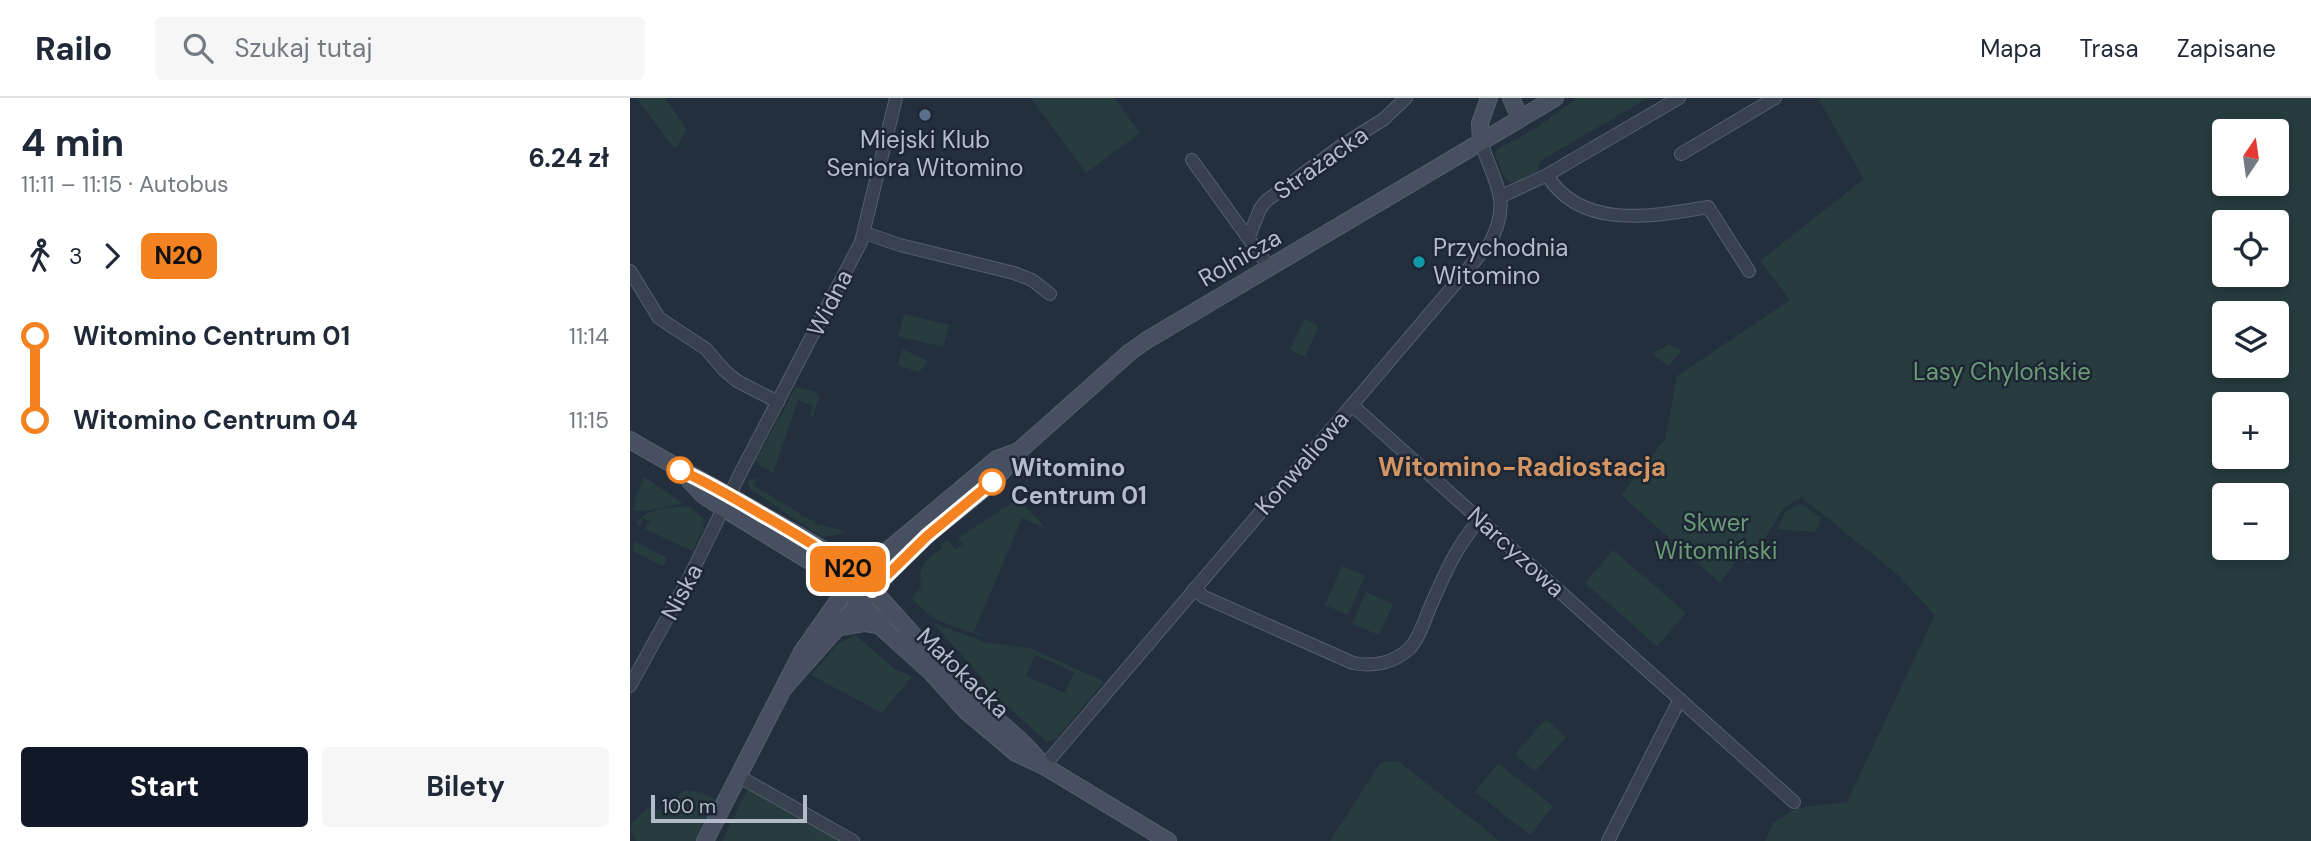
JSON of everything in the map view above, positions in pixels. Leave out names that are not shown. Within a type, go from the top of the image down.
[{"type":"main road","points":[[1481,141],[1480,123],[1489,98]]},
{"type":"main road","points":[[1511,98],[1520,118]]},
{"type":"main road","name":"Rolnicza","points":[[784,688],[859,602],[927,536],[1007,468],[1019,451],[1130,352],[1555,98]]},
{"type":"main road","points":[[630,440],[726,502],[813,544],[838,560],[853,583]]},
{"type":"main road","name":"Rolnicza","points":[[784,688],[802,652],[853,583],[997,459],[1019,451]]},
{"type":"main road","name":"Małokacka","points":[[853,583],[872,590],[969,696],[1025,743],[1044,766]]},
{"type":"main road","name":"Małokacka","points":[[853,583],[859,602],[879,625],[930,672],[965,710],[1016,753],[1044,766],[1168,841]]},
{"type":"main road","points":[[836,628],[865,623],[879,625]]},
{"type":"main road","points":[[705,841],[784,688]]},
{"type":"street","name":"Widna","points":[[726,502],[865,233],[896,98]]},
{"type":"street","name":"Strażacka","points":[[1249,237],[1266,201],[1384,119],[1406,98]]},
{"type":"street","points":[[1481,141],[1488,166],[1502,196],[1547,175],[1679,98]]},
{"type":"street","points":[[1681,153],[1775,98]]},
{"type":"street","points":[[1192,160],[1269,267]]},
{"type":"street","points":[[1547,175],[1555,187],[1573,200],[1618,217],[1653,216],[1708,207],[1749,271]]},
{"type":"street","name":"Konwaliowa","points":[[1044,766],[1490,243],[1499,227],[1502,196]]},
{"type":"street","points":[[865,233],[900,245],[1014,273],[1032,280],[1049,294]]},
{"type":"street","points":[[630,271],[659,318],[706,349],[737,381],[778,402]]},
{"type":"street","name":"Narcyzowa","points":[[1352,405],[1794,802]]},
{"type":"street","name":"Niska","points":[[630,685],[688,580],[726,502]]},
{"type":"street","points":[[1194,589],[1204,597],[1353,663],[1364,665],[1387,662],[1399,657],[1414,642],[1460,543],[1480,519]]},
{"type":"street","points":[[1608,841],[1680,699]]},
{"type":"street","points":[[738,776],[846,839]]},
{"type":"green space","points":[[636,98],[665,98],[687,130],[675,149]]},
{"type":"green space","points":[[1031,98],[1114,98],[1140,133],[1086,173]]},
{"type":"green space","points":[[1577,98],[1648,98],[1540,161],[1538,170],[1514,183],[1509,182],[1504,177],[1495,154],[1498,149],[1536,128]]},
{"type":"green space","name":"Lasy Chylońskie","points":[[1818,98],[2311,98],[2311,841],[1765,841],[1773,823],[1797,808],[1847,802],[1935,615],[1897,574],[1801,497],[1784,508],[1748,564],[1738,559],[1720,583],[1621,495],[1665,439],[1677,376],[1790,300],[1760,261],[1864,179]]},
{"type":"green space","points":[[904,314],[949,325],[943,347],[898,336]]},
{"type":"green space","points":[[1304,319],[1319,326],[1305,357],[1290,350]]},
{"type":"green space","points":[[1669,344],[1682,351],[1668,366],[1652,354]]},
{"type":"green space","points":[[902,349],[928,361],[919,372],[898,365]]},
{"type":"green space","points":[[796,387],[816,392],[819,398],[813,416],[810,415],[813,406],[798,400],[773,473],[755,462]]},
{"type":"green space","points":[[644,477],[682,504],[651,510],[634,510],[635,499]]},
{"type":"green space","points":[[757,478],[753,485],[801,516],[814,521],[814,524],[846,533],[822,537],[751,490],[747,481]]},
{"type":"green space","points":[[1018,499],[1044,528],[1022,518],[974,631],[992,640],[934,619],[911,598],[921,588],[924,564],[947,540],[956,550],[963,544],[958,538]]},
{"type":"green space","points":[[1800,504],[1821,517],[1816,532],[1778,529],[1785,512]]},
{"type":"green space","points":[[688,506],[703,517],[704,528],[692,551],[645,529],[650,521],[643,518],[640,526],[637,523],[641,518],[653,511]]},
{"type":"green space","points":[[636,542],[667,558],[663,567],[635,552],[633,546]]},
{"type":"green space","points":[[1613,550],[1686,613],[1657,646],[1585,583]]},
{"type":"green space","points":[[1342,566],[1365,576],[1348,615],[1325,605]]},
{"type":"green space","points":[[1366,592],[1393,604],[1379,635],[1352,624]]},
{"type":"green space","points":[[933,623],[985,642],[1030,648],[1103,683],[1057,738],[1047,742],[989,690],[982,678]],"holes":[[[1035,655],[1074,672],[1065,693],[1026,676]]]},
{"type":"green space","points":[[855,635],[896,670],[912,676],[882,713],[811,675],[838,644]]},
{"type":"green space","points":[[1546,719],[1566,737],[1535,772],[1515,754]]},
{"type":"green space","points":[[1381,762],[1399,762],[1500,841],[1330,841]]},
{"type":"green space","points":[[1498,763],[1553,806],[1530,835],[1475,792]]},
{"type":"green space","points":[[748,788],[838,839],[839,841],[722,841]]},
{"type":"green space","points":[[684,790],[704,793],[717,800],[697,841],[637,841],[630,830],[633,822],[648,807],[664,811]]},
{"type":"bus line","name":"N20","points":[[680,470],[710,484],[813,544],[838,560],[872,590],[927,536],[992,482]]},
{"type":"place","name":"Miejski Klub Seniora Witomino","points":[[925,115]]},
{"type":"place","name":"Przychodnia Witomino","points":[[1419,262]]},
{"type":"place","name":"Witomino Centrum 01","points":[[992,482]]},
{"type":"district","name":"Witomino-Radiostacja","points":[[1522,467]]},
{"type":"park label","name":"Skwer Witomiński","points":[[1716,537]]}]
